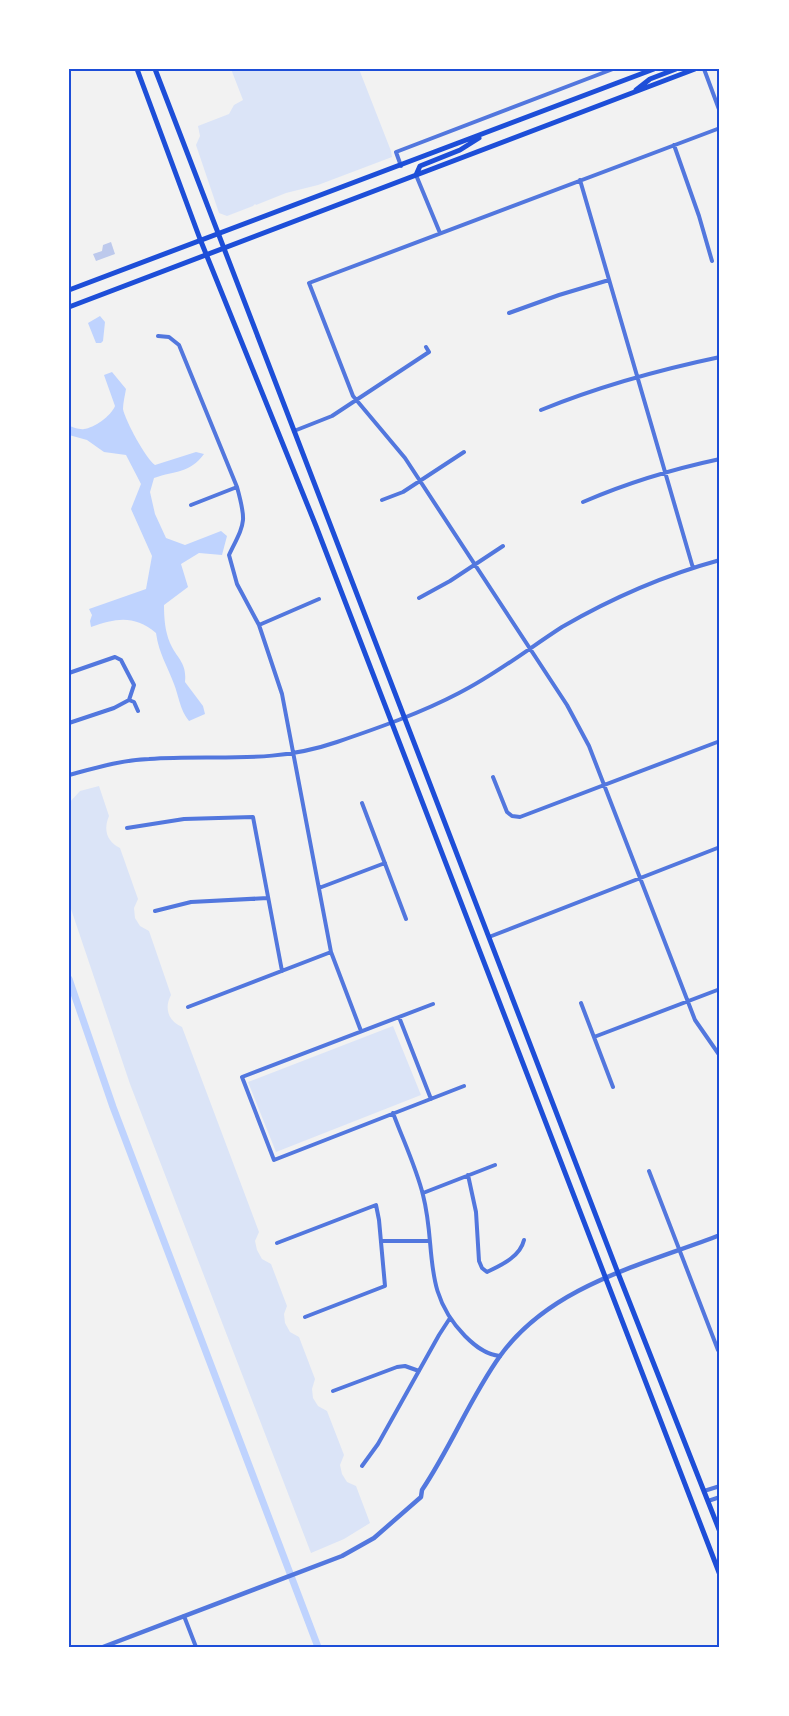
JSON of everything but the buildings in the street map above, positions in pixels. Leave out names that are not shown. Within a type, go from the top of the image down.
[{"type":"main road","points":[[137,69],[207,255],[392,722],[720,1575]]},
{"type":"main road","points":[[155,69],[618,1273],[720,1532]]},
{"type":"main road","points":[[69,290],[654,69]]},
{"type":"main road","points":[[630,94],[650,80],[676,69]]},
{"type":"main road","points":[[69,307],[695,69]]},
{"type":"main road","points":[[416,175],[420,166],[460,150],[488,133]]},
{"type":"street","points":[[401,166],[396,152],[613,69]]},
{"type":"street","points":[[704,69],[720,112]]},
{"type":"street","points":[[720,128],[309,283],[347,385],[356,401],[401,452],[579,725],[695,1020],[720,1056]]},
{"type":"street","points":[[674,145],[712,261]]},
{"type":"street","points":[[416,175],[440,233]]},
{"type":"street","points":[[580,180],[693,568]]},
{"type":"street","points":[[509,313],[609,280]]},
{"type":"street","points":[[158,336],[169,337],[179,345],[237,487],[244,510],[244,525],[229,555],[237,584],[259,625],[282,694],[331,952],[361,1031]]},
{"type":"street","points":[[294,432],[332,416],[356,401],[429,352],[426,347]]},
{"type":"street","points":[[541,410],[590,390],[637,376],[720,357]]},
{"type":"street","points":[[382,500],[403,492],[464,452]]},
{"type":"street","points":[[583,502],[620,486],[720,459]]},
{"type":"street","points":[[191,505],[237,487]]},
{"type":"street","points":[[419,598],[503,546]]},
{"type":"street","points":[[69,775],[105,765],[147,759],[241,759],[293,753],[337,742],[460,693],[562,628],[618,597],[720,560]]},
{"type":"street","points":[[259,625],[319,599]]},
{"type":"street","points":[[69,673],[114,657],[121,660],[134,685],[129,700],[114,708],[69,723]]},
{"type":"street","points":[[129,700],[134,702],[138,711]]},
{"type":"street","points":[[493,777],[507,812],[512,816],[520,817],[720,741]]},
{"type":"street","points":[[362,803],[406,919]]},
{"type":"street","points":[[127,828],[184,819],[253,817],[282,971]]},
{"type":"street","points":[[489,937],[720,847]]},
{"type":"street","points":[[319,888],[385,863]]},
{"type":"street","points":[[155,911],[191,902],[268,898]]},
{"type":"street","points":[[188,1007],[331,952]]},
{"type":"street","points":[[594,1038],[720,989]]},
{"type":"street","points":[[433,1004],[242,1077],[274,1160],[464,1086]]},
{"type":"street","points":[[581,1004],[613,1087]]},
{"type":"street","points":[[399,1017],[431,1099]]},
{"type":"street","points":[[393,1113],[423,1193],[435,1285],[450,1318],[459,1330],[490,1355],[500,1356]]},
{"type":"street","points":[[423,1193],[495,1165]]},
{"type":"street","points":[[649,1171],[719,1349]]},
{"type":"street","points":[[468,1175],[476,1212],[479,1261],[482,1268],[487,1272],[501,1266],[523,1247],[524,1240]]},
{"type":"street","points":[[277,1243],[376,1205],[385,1286],[305,1317]]},
{"type":"street","points":[[103,1647],[299,1572],[358,1547],[385,1529],[421,1497],[422,1490],[500,1356],[524,1328],[552,1305],[606,1278],[720,1235]]},
{"type":"street","points":[[381,1241],[429,1241]]},
{"type":"street","points":[[362,1466],[378,1444],[450,1318]]},
{"type":"street","points":[[333,1391],[397,1367],[405,1366],[419,1371]]},
{"type":"street","points":[[704,1491],[720,1486]]},
{"type":"street","points":[[708,1501],[720,1497]]},
{"type":"street","points":[[184,1616],[196,1647]]},
{"type":"shaded area","points":[[231,69],[359,69],[392,157],[318,185],[255,204],[227,216],[219,213],[196,145],[200,136],[198,126],[229,114],[234,105],[243,100]]},
{"type":"shaded area","points":[[99,786],[109,816],[106,826],[107,835],[120,848],[138,899],[134,908],[135,918],[140,926],[149,931],[171,995],[168,1005],[169,1014],[173,1021],[182,1027],[259,1232],[255,1241],[257,1250],[262,1259],[271,1264],[287,1306],[284,1314],[285,1323],[290,1332],[299,1337],[315,1379],[312,1389],[313,1398],[318,1406],[327,1411],[344,1455],[340,1465],[342,1474],[347,1482],[356,1486],[370,1523],[344,1539],[311,1553],[130,1084],[69,903],[69,803],[80,791]]},
{"type":"shaded area","points":[[393,1026],[421,1095],[276,1152],[248,1082]]},
{"type":"water","points":[[100,316],[105,322],[103,341],[96,343],[88,323]]},
{"type":"water","points":[[112,372],[126,389],[123,409],[128,422],[141,448],[155,465],[196,452],[204,454],[187,468],[154,478],[150,492],[155,514],[166,538],[185,545],[221,531],[227,536],[222,555],[199,553],[181,564],[188,587],[164,605],[165,624],[170,643],[183,665],[185,682],[203,706],[205,714],[189,721],[161,653],[156,633],[140,623],[125,620],[91,627],[92,615],[89,609],[146,589],[152,556],[131,509],[141,484],[126,455],[104,452],[87,440],[69,435],[69,426],[88,428],[102,421],[113,410],[115,406],[104,375]]},
{"type":"waterway","points":[[69,979],[113,1107],[318,1647]]}]
